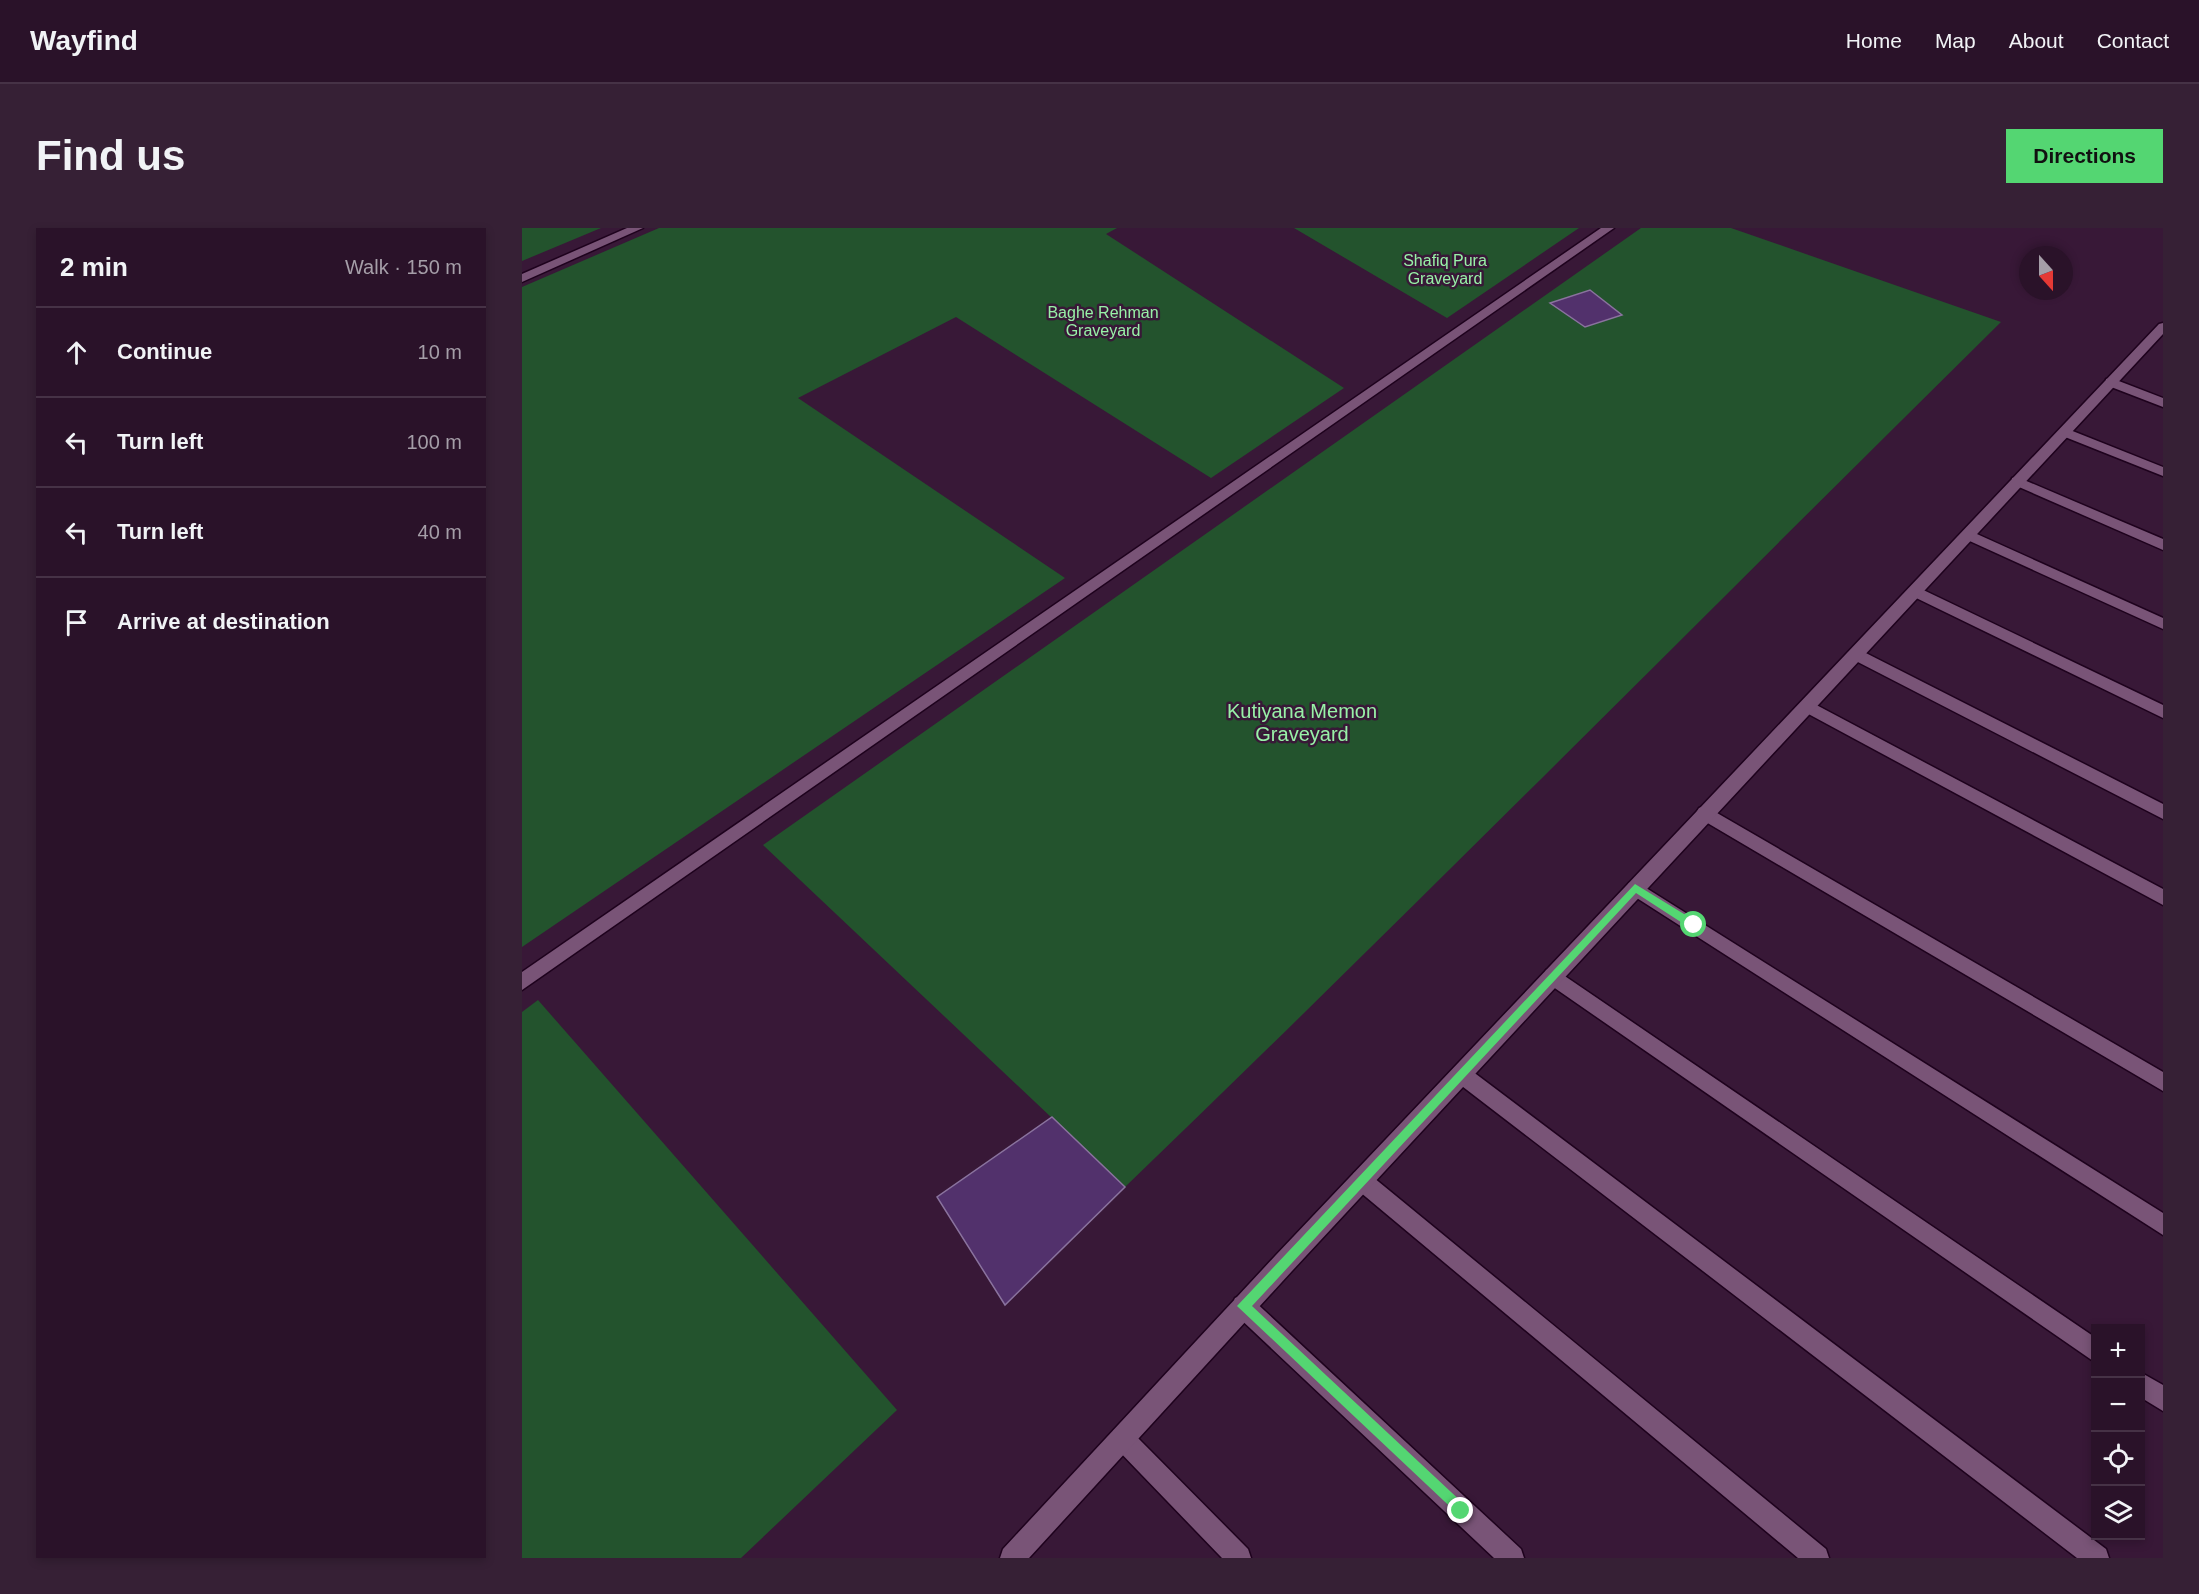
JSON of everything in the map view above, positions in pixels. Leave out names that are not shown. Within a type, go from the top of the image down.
[{"type":"street","points":[[522,278],[637,228]]},
{"type":"street","points":[[522,982],[1608,228]]},
{"type":"street","points":[[1012,1558],[1243,1306],[2162,328]]},
{"type":"street","points":[[2111,382],[2163,403]]},
{"type":"street","points":[[2065,432],[2163,472]]},
{"type":"street","points":[[2017,482],[2163,545]]},
{"type":"street","points":[[1968,535],[2163,624]]},
{"type":"street","points":[[1915,591],[2163,712]]},
{"type":"street","points":[[1856,654],[2163,812]]},
{"type":"street","points":[[1807,706],[2163,898]]},
{"type":"street","points":[[1705,813],[2163,1082]]},
{"type":"street","points":[[1635,888],[2163,1225]]},
{"type":"street","points":[[1553,975],[2091,1349]]},
{"type":"street","points":[[1461,1074],[2097,1558]]},
{"type":"street","points":[[1361,1180],[1817,1558]]},
{"type":"street","points":[[1243,1306],[1512,1558]]},
{"type":"street","points":[[2145,1386],[2163,1399]]},
{"type":"street","points":[[1122,1438],[1239,1558]]},
{"type":"green space","points":[[522,228],[601,228],[522,261]]},
{"type":"green space","name":"Baghe Rehman Graveyard","points":[[659,228],[1117,228],[1106,234],[1344,388],[1211,478],[956,317],[798,398],[1065,578],[522,947],[522,287]]},
{"type":"green space","name":"Shafiq Pura Graveyard","points":[[1294,228],[1579,228],[1447,318]]},
{"type":"green space","name":"Kutiyana Memon Graveyard","points":[[1641,228],[1731,228],[2001,322],[1455,864],[1125,1187],[763,845]]},
{"type":"green space","points":[[538,1000],[897,1410],[741,1558],[522,1558],[522,1012]]},
{"type":"building","points":[[1590,290],[1622,315],[1585,327],[1550,303]]},
{"type":"building","points":[[1052,1117],[1125,1187],[1005,1305],[937,1197]]},
{"type":"route","points":[[1461,1511],[1243,1306],[1635,888],[1694,925]]}]
